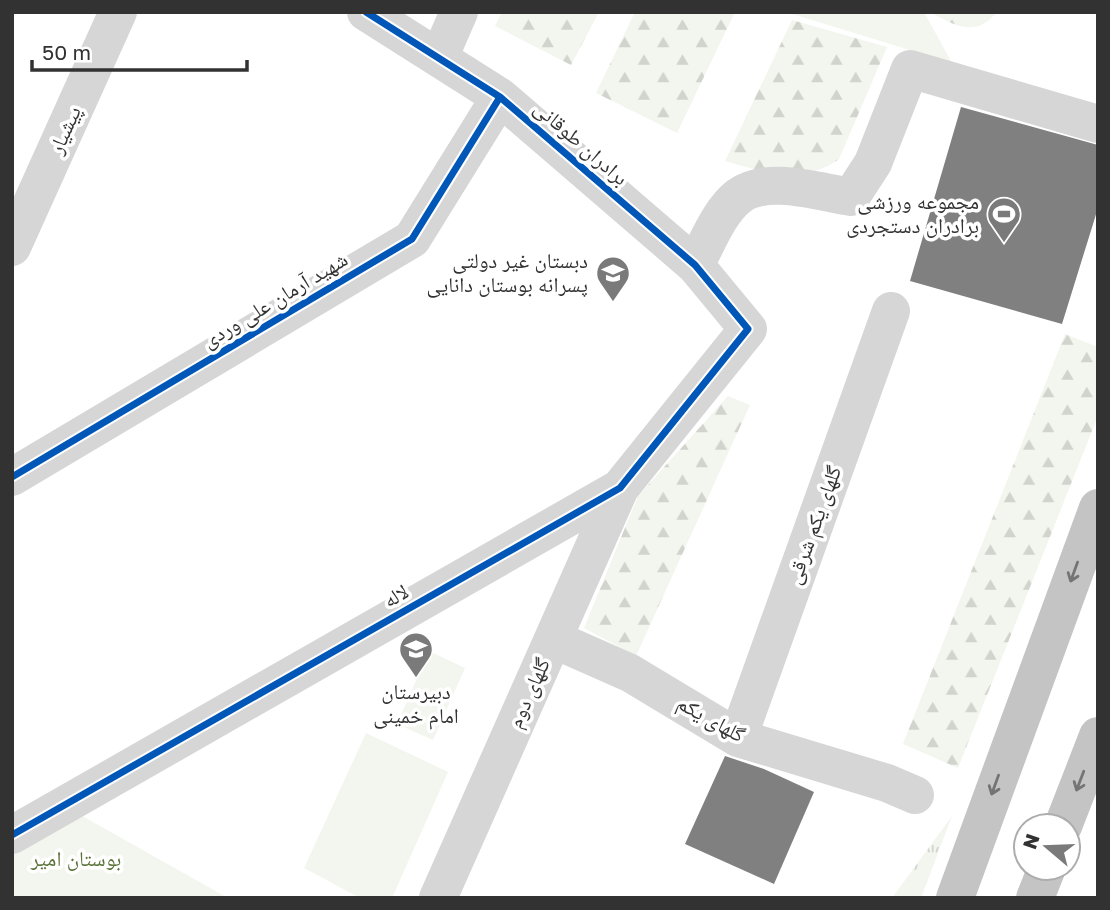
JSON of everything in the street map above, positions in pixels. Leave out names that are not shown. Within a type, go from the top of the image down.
[{"type":"highway","points":[[955,898],[1098,508]]},
{"type":"highway","points":[[1068,812],[1098,736]]},
{"type":"street","name":"پیشیار","points":[[12,247],[118,12]]},
{"type":"street","name":"برادران طوقانی","points":[[366,12],[500,97],[695,265],[748,329]]},
{"type":"street","points":[[439,58],[459,12]]},
{"type":"street","points":[[695,265],[720,220],[738,196],[765,186],[850,197],[873,163],[910,69],[1098,124]]},
{"type":"street","name":"شهید آرمان علی وردی","points":[[12,477],[412,239],[500,97]]},
{"type":"street","name":"گلهای یکم شرقی","points":[[738,738],[891,311]]},
{"type":"street","name":"لاله","points":[[12,835],[620,488],[748,329]]},
{"type":"street","name":"گلهای دوم","points":[[438,898],[620,488]]},
{"type":"street","name":"گلهای یکم","points":[[553,639],[629,673],[738,738],[887,783],[915,795]]},
{"type":"green space","points":[[502,12],[599,12],[571,65],[495,26]]},
{"type":"green space","points":[[635,12],[735,12],[677,133],[596,93]]},
{"type":"green space","points":[[786,12],[924,12],[952,63]]},
{"type":"green space","points":[[930,12],[997,12],[981,25],[965,27],[948,22]]},
{"type":"green space","points":[[792,20],[887,47],[839,159],[826,167],[798,174],[769,172],[725,161]]},
{"type":"green space","points":[[1065,334],[1098,347],[1098,416],[958,768],[903,744]]},
{"type":"green space","points":[[728,396],[750,405],[636,656],[584,628],[638,496]]},
{"type":"green space","points":[[429,651],[465,668],[433,740],[397,724]]},
{"type":"green space","points":[[366,733],[448,772],[392,898],[360,898],[304,868]]},
{"type":"green space","name":"بوستان امیر","points":[[77,813],[228,898],[12,898],[12,850]]},
{"type":"green space","points":[[952,816],[921,898],[892,898]]},
{"type":"building","name":"مجموعه ورزشی برادران دستجردی","points":[[961,107],[1098,145],[1098,208],[1062,324],[910,281]]},
{"type":"building","points":[[725,756],[764,769],[814,792],[774,884],[685,844]]},
{"type":"cycle path","points":[[12,835],[620,488],[748,329],[695,265],[500,97],[366,12]]},
{"type":"cycle path","points":[[12,477],[412,239],[500,97]]},
{"type":"place","name":"مجموعه ورزشی برادران دستجردی","points":[[1004,244]]},
{"type":"place","name":"دبستان غیر دولتی پسرانه بوستان دانایی","points":[[613,303]]},
{"type":"place","name":"دبیرستان امام خمینی","points":[[416,679]]}]
